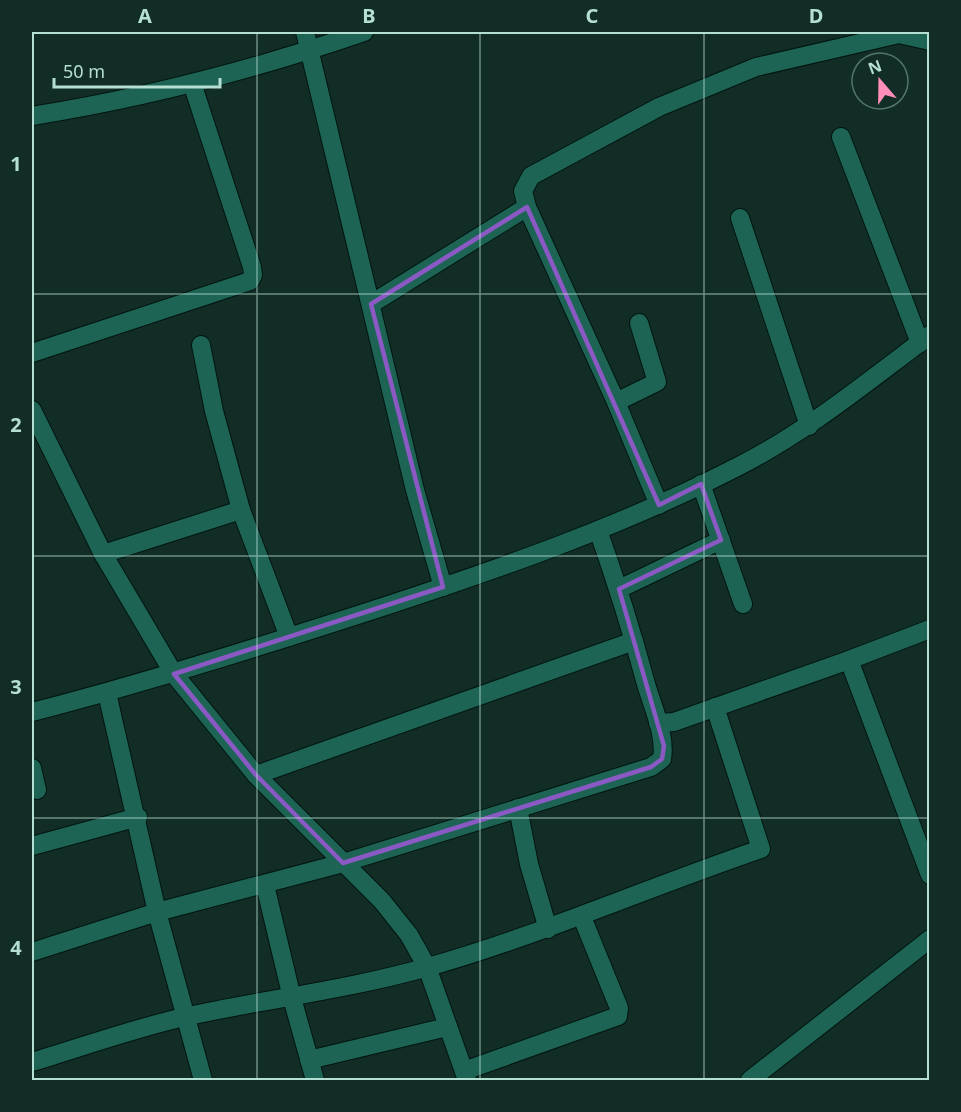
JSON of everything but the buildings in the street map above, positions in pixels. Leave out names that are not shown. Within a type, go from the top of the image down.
[{"type":"street","points":[[304,32],[415,490],[443,587]]},
{"type":"street","points":[[32,116],[192,83],[310,50],[364,32]]},
{"type":"street","points":[[658,505],[616,402],[527,207],[523,191],[531,176],[659,107],[756,67],[899,33],[930,41]]},
{"type":"street","points":[[32,353],[250,282],[253,275],[252,267],[192,83]]},
{"type":"street","points":[[32,712],[174,674],[443,587],[598,530],[658,505],[739,466],[809,426],[925,339],[841,137]]},
{"type":"street","points":[[371,304],[527,207]]},
{"type":"street","points":[[740,218],[809,426]]},
{"type":"street","points":[[616,402],[657,382],[639,323]]},
{"type":"street","points":[[201,345],[214,411],[241,510],[289,637]]},
{"type":"street","points":[[32,410],[103,554],[174,674],[256,775],[382,902],[409,935],[427,967],[466,1076],[618,1016],[619,1008],[582,917]]},
{"type":"street","points":[[701,484],[743,604]]},
{"type":"street","points":[[103,554],[241,510]]},
{"type":"street","points":[[32,952],[157,912],[343,863],[651,767],[662,759],[664,746],[658,723],[619,589],[598,530]]},
{"type":"street","points":[[619,589],[721,540]]},
{"type":"street","points":[[658,723],[674,722],[715,708],[930,629]]},
{"type":"street","points":[[256,775],[634,641]]},
{"type":"street","points":[[849,660],[930,875]]},
{"type":"street","points":[[107,693],[138,817],[157,912],[203,1080]]},
{"type":"street","points":[[32,1062],[184,1017],[291,998],[427,967],[582,917],[675,878],[761,849],[715,708]]},
{"type":"street","points":[[32,768],[37,790]]},
{"type":"street","points":[[518,808],[529,864],[548,929]]},
{"type":"street","points":[[32,846],[138,817]]},
{"type":"street","points":[[265,885],[291,998],[315,1080]]},
{"type":"street","points":[[750,1080],[930,939]]},
{"type":"street","points":[[309,1060],[447,1026]]},
{"type":"highlighted area","points":[[527,207],[659,505],[701,484],[721,540],[619,589],[664,746],[662,759],[651,767],[343,863],[256,775],[174,674],[443,587],[371,304]]}]
